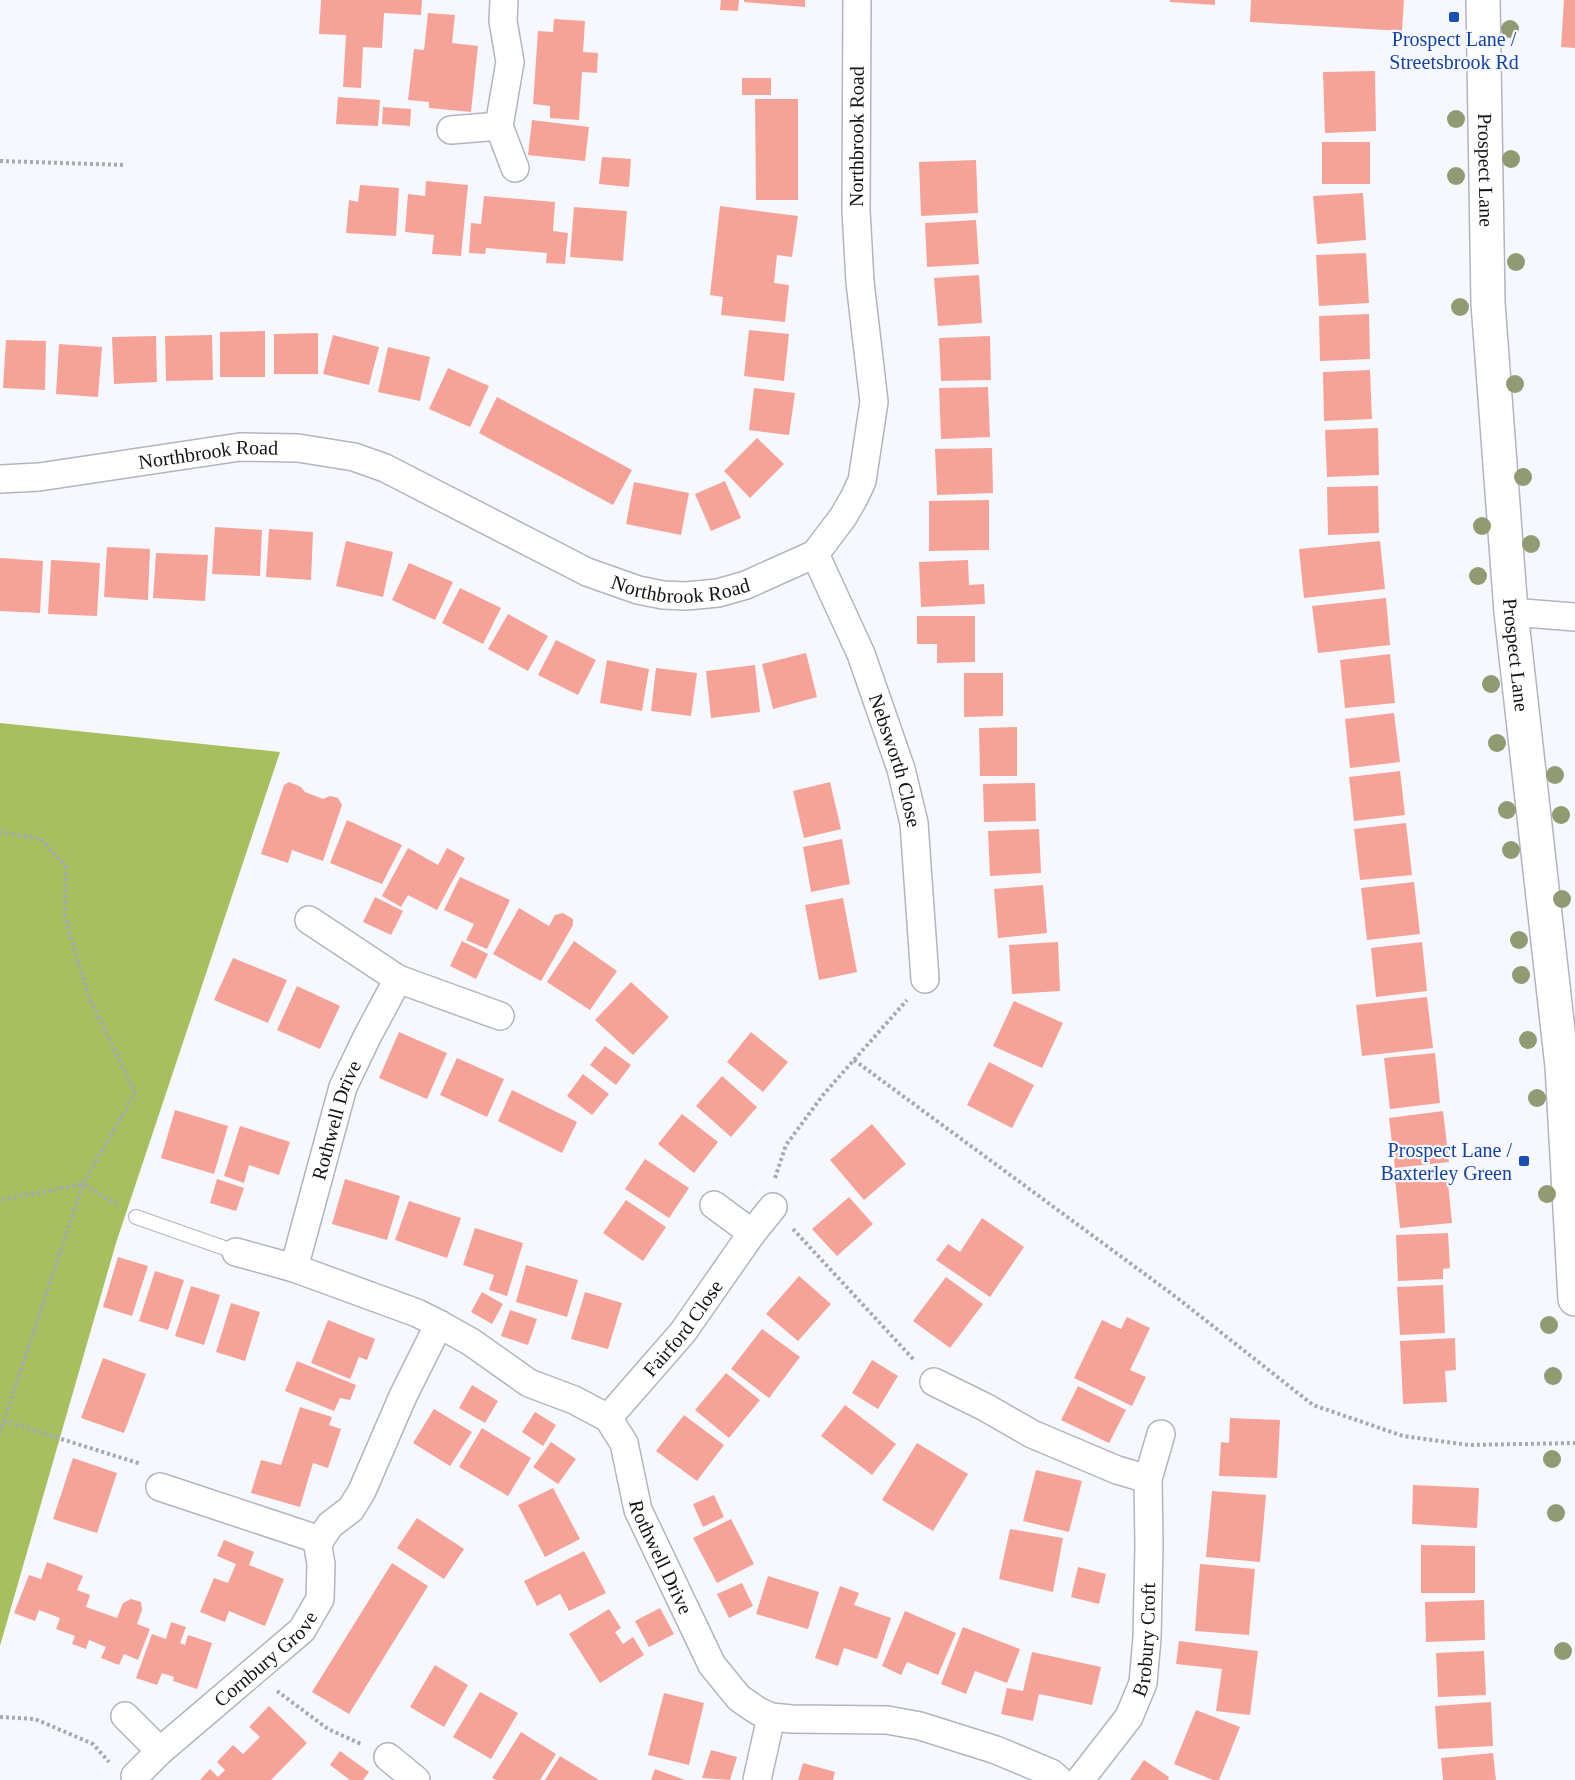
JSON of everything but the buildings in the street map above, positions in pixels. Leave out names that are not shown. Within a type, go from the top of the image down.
[{"type":"street","points":[[504,0],[503,21],[510,62],[499,126],[515,168]]},
{"type":"street","name":"Northbrook Road","points":[[0,479],[39,477],[240,447],[298,448],[354,457],[385,468],[587,572],[638,590],[663,595],[686,596],[718,593],[736,588],[814,554],[843,517],[862,481],[874,402],[860,282],[856,210],[857,0]]},
{"type":"street","name":"Prospect Lane","points":[[1481,2],[1488,303],[1511,612],[1562,1066],[1575,1299]]},
{"type":"street","points":[[452,130],[499,126]]},
{"type":"street","name":"Nebsworth Close","points":[[814,554],[861,654],[901,769],[915,822],[925,979]]},
{"type":"street","points":[[1511,612],[1575,617]]},
{"type":"street","points":[[309,920],[398,979],[501,1017]]},
{"type":"street","name":"Rothwell Drive","points":[[294,1268],[343,1087],[398,979]]},
{"type":"street","points":[[714,1205],[752,1233]]},
{"type":"street","name":"Fairford Close","points":[[608,1418],[683,1332],[752,1233],[773,1207]]},
{"type":"street","name":"Rothwell Drive","points":[[236,1252],[294,1268],[440,1323],[529,1383],[574,1400],[608,1418],[624,1443],[638,1510],[712,1665],[739,1698],[758,1711],[771,1717],[792,1719],[887,1720],[920,1726],[996,1750],[1051,1773],[1059,1780]]},
{"type":"street","points":[[160,1487],[320,1540],[330,1525],[351,1509],[362,1491],[403,1396],[440,1323]]},
{"type":"street","points":[[934,1382],[985,1407],[1032,1434],[1117,1470],[1148,1479]]},
{"type":"street","name":"Brobury Croft","points":[[1080,1780],[1129,1718],[1143,1683],[1147,1638],[1148,1479],[1161,1434]]},
{"type":"street","name":"Cornbury Grove","points":[[124,1771],[160,1751],[302,1630],[320,1599],[321,1564],[318,1547],[320,1540]]},
{"type":"street","points":[[125,1716],[160,1751]]},
{"type":"street","points":[[757,1780],[771,1717]]},
{"type":"street","points":[[388,1757],[416,1780]]},
{"type":"lane","points":[[136,1217],[236,1252]]},
{"type":"path","points":[[0,161],[125,165]]},
{"type":"path","points":[[0,832],[41,839],[66,866],[65,916],[88,995],[135,1093],[83,1184],[0,1433]]},
{"type":"path","points":[[925,979],[823,1095],[786,1145],[774,1180],[773,1207],[934,1382]]},
{"type":"path","points":[[854,1060],[1176,1297],[1313,1405],[1403,1436],[1469,1445],[1575,1443]]},
{"type":"path","points":[[0,1200],[83,1184],[136,1217]]},
{"type":"path","points":[[4,1421],[165,1472],[160,1487]]},
{"type":"path","points":[[252,1672],[328,1729],[388,1757]]},
{"type":"path","points":[[0,1716],[35,1719],[93,1744],[124,1771]]},
{"type":"green space","points":[[0,723],[280,752],[116,1243],[0,1646]]},
{"type":"place","name":"Prospect Lane / Streetsbrook Rd","points":[[1454,17]]},
{"type":"place","name":"Prospect Lane / Baxterley Green","points":[[1524,1161]]}]
